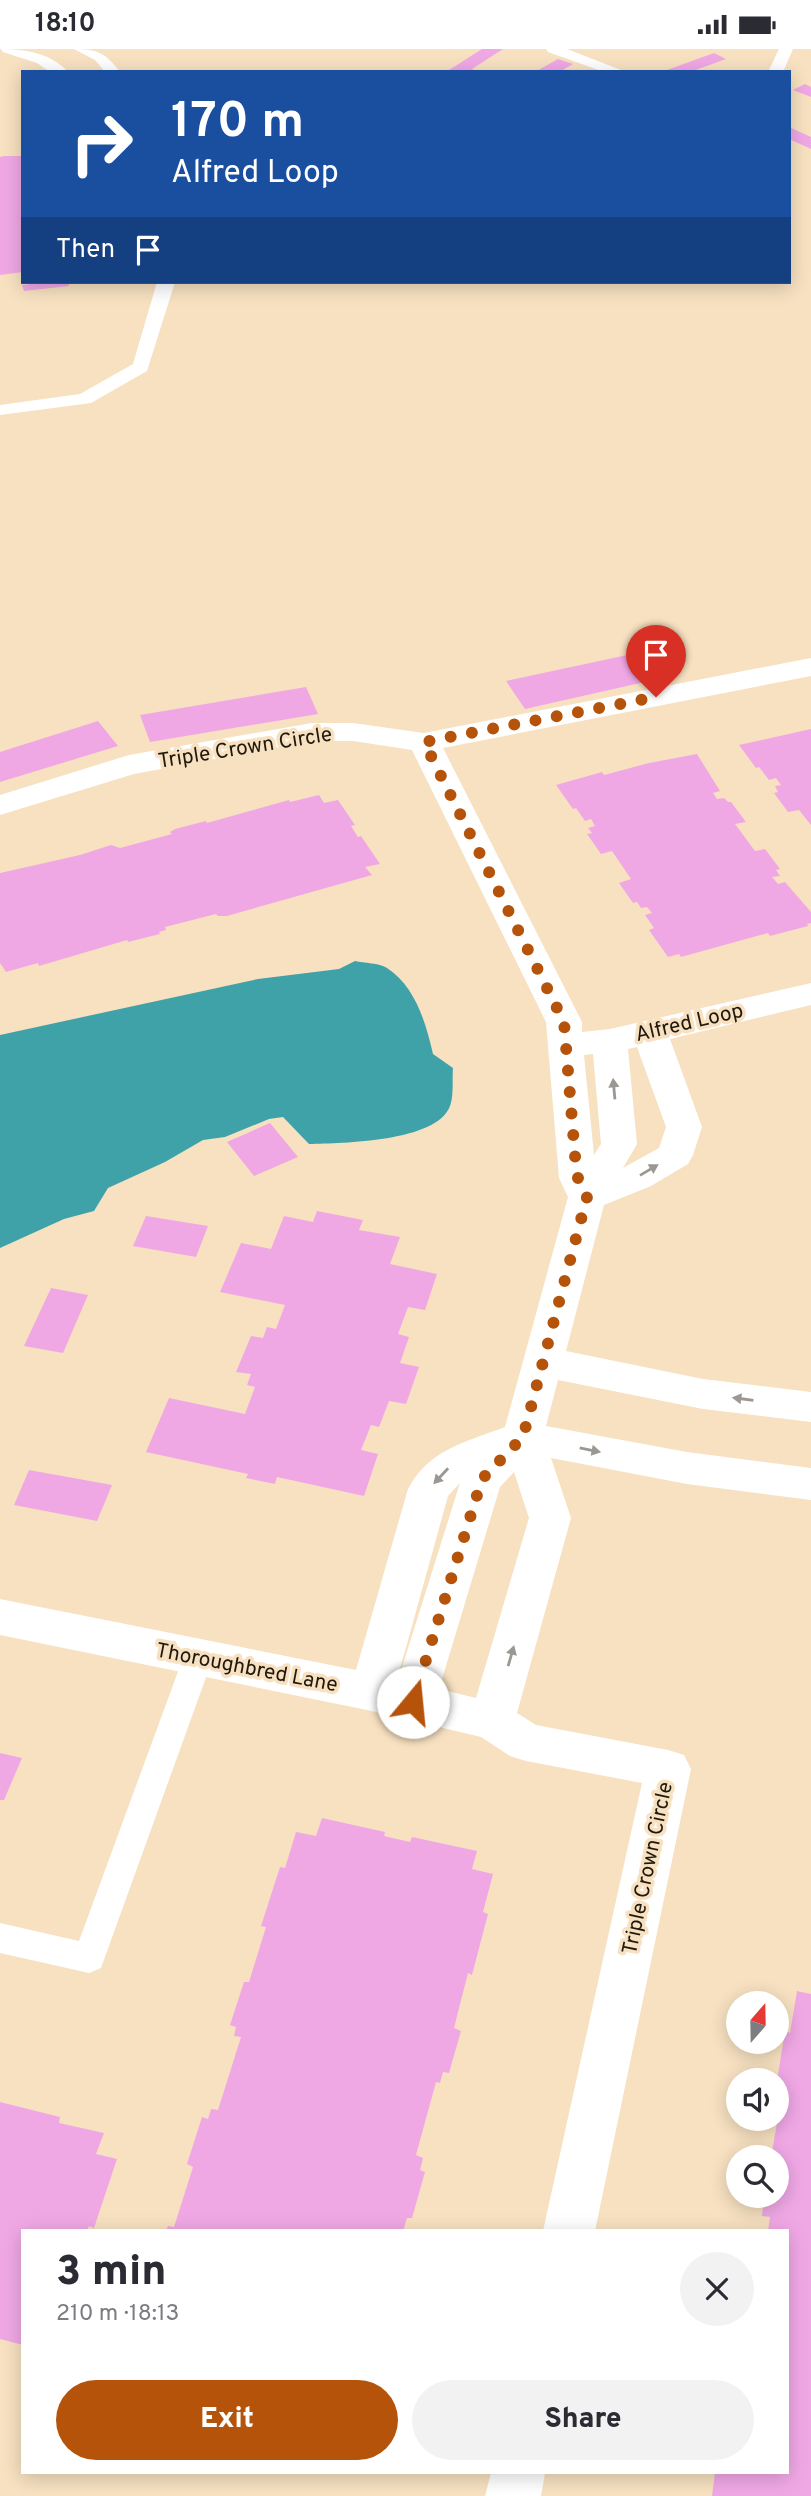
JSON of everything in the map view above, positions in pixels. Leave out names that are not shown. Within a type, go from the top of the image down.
[{"type":"street","points":[[587,1197],[578,1178],[564,1022],[424,742],[811,667]]},
{"type":"street","name":"Triple Crown Circle","points":[[0,805],[129,765],[312,732],[353,732],[424,742]]},
{"type":"street","name":"Alfred Loop","points":[[566,1044],[610,1041],[811,994]]},
{"type":"street","points":[[587,1197],[638,1177],[675,1155],[684,1127],[649,1031]]},
{"type":"street","points":[[413,1702],[482,1479],[523,1437],[587,1197],[619,1144],[610,1041]]},
{"type":"street","points":[[544,1362],[704,1394],[811,1406]]},
{"type":"street","points":[[492,1721],[550,1518],[523,1437]]},
{"type":"street","points":[[372,1692],[429,1489],[453,1464],[523,1437],[687,1468],[811,1484]]},
{"type":"street","name":"Thoroughbred Lane","points":[[0,1617],[372,1692],[492,1721]]},
{"type":"street","name":"Triple Crown Circle","points":[[492,1721],[526,1742],[668,1769],[569,2229]]},
{"type":"street","points":[[513,2496],[518,2474]]},
{"type":"lane","points":[[8,49],[42,60],[58,70]]},
{"type":"lane","points":[[80,49],[100,57],[111,70]]},
{"type":"lane","points":[[553,49],[613,70]]},
{"type":"lane","points":[[776,70],[786,49]]},
{"type":"lane","points":[[0,410],[86,399],[141,367],[165,284]]},
{"type":"lane","points":[[0,1938],[89,1958],[198,1658]]},
{"type":"water","points":[[355,961],[384,966],[397,976],[418,1007],[433,1054],[453,1068],[451,1102],[442,1118],[408,1134],[365,1141],[309,1144],[283,1117],[269,1119],[225,1137],[203,1140],[165,1162],[108,1188],[94,1211],[64,1219],[0,1248],[0,1035],[258,979],[339,969]]},
{"type":"building","points":[[482,49],[503,49],[474,70],[449,70]]},
{"type":"building","points":[[714,53],[726,59],[696,70],[667,70]]},
{"type":"building","points":[[558,59],[573,64],[562,70],[539,70]]},
{"type":"building","points":[[805,84],[811,87],[811,97],[793,90]]},
{"type":"building","points":[[791,128],[811,137],[811,149],[791,140]]},
{"type":"building","points":[[21,156],[21,272],[0,275],[0,157]]},
{"type":"building","points":[[68,284],[69,286],[24,291],[22,285]]},
{"type":"building","points":[[660,648],[680,674],[525,709],[506,681]]},
{"type":"building","points":[[306,687],[318,714],[150,742],[140,715]]},
{"type":"building","points":[[98,721],[118,746],[0,782],[0,752]]},
{"type":"building","points":[[811,729],[811,825],[799,810],[788,812],[774,793],[778,792],[775,786],[781,785],[776,778],[769,780],[739,745]]},
{"type":"building","points":[[697,754],[720,791],[713,793],[717,799],[724,798],[731,802],[746,822],[735,824],[755,851],[765,849],[780,869],[776,870],[780,876],[772,877],[778,884],[785,882],[811,912],[811,923],[770,936],[768,933],[681,957],[679,954],[668,957],[649,930],[654,928],[645,915],[652,913],[647,907],[641,908],[637,902],[633,903],[619,883],[631,879],[612,851],[601,854],[587,834],[592,833],[588,828],[595,826],[591,819],[585,821],[556,785],[602,772],[604,775]]},
{"type":"building","points":[[319,795],[324,803],[338,800],[355,825],[351,826],[380,864],[365,867],[372,875],[227,916],[216,914],[165,927],[166,930],[159,932],[160,934],[128,942],[127,940],[39,966],[38,963],[6,972],[0,963],[0,873],[80,855],[111,845],[120,848],[172,834],[170,832],[175,829]]},
{"type":"building","points":[[270,1123],[298,1157],[254,1176],[227,1142]]},
{"type":"building","points":[[317,1211],[363,1220],[359,1230],[400,1237],[390,1264],[437,1274],[425,1310],[408,1307],[398,1334],[409,1337],[400,1363],[419,1367],[406,1404],[389,1401],[379,1427],[371,1425],[361,1450],[378,1454],[364,1496],[277,1477],[275,1484],[246,1478],[248,1474],[146,1452],[169,1398],[245,1414],[255,1387],[247,1385],[251,1374],[236,1372],[251,1336],[263,1338],[267,1327],[276,1329],[285,1305],[220,1292],[241,1243],[271,1249],[284,1216],[313,1222]]},
{"type":"building","points":[[146,1216],[208,1226],[196,1257],[133,1246]]},
{"type":"building","points":[[51,1288],[88,1295],[63,1353],[24,1346]]},
{"type":"building","points":[[29,1470],[112,1485],[97,1521],[14,1505]]},
{"type":"building","points":[[0,1753],[22,1758],[4,1800],[0,1800]]},
{"type":"building","points":[[322,1818],[385,1832],[384,1836],[410,1842],[412,1837],[477,1851],[472,1869],[493,1874],[483,1912],[488,1914],[472,1975],[468,1973],[454,2028],[461,2031],[449,2073],[443,2072],[440,2083],[436,2082],[416,2155],[423,2158],[420,2170],[425,2172],[412,2218],[407,2218],[404,2229],[167,2229],[168,2226],[174,2227],[193,2167],[187,2164],[202,2117],[208,2119],[211,2109],[218,2110],[241,2037],[234,2036],[236,2027],[230,2025],[244,1982],[249,1982],[266,1927],[261,1926],[280,1867],[285,1868],[296,1832],[316,1836]]},
{"type":"building","points":[[797,1991],[811,1994],[811,2496],[712,2496],[715,2474],[789,2474],[789,2229],[768,2229],[770,2217],[762,2216],[763,2208],[789,2208],[789,2145],[773,2145],[776,2131],[789,2131],[789,2068],[779,2068],[781,2055],[789,2055],[789,2033]]},
{"type":"building","points":[[0,2102],[60,2117],[59,2123],[104,2133],[96,2154],[117,2159],[94,2228],[21,2229],[21,2344],[0,2339]]},
{"type":"route","points":[[413,1702],[482,1479],[523,1437],[587,1197],[578,1178],[575,1156],[564,1022],[424,742],[656,697]]}]
